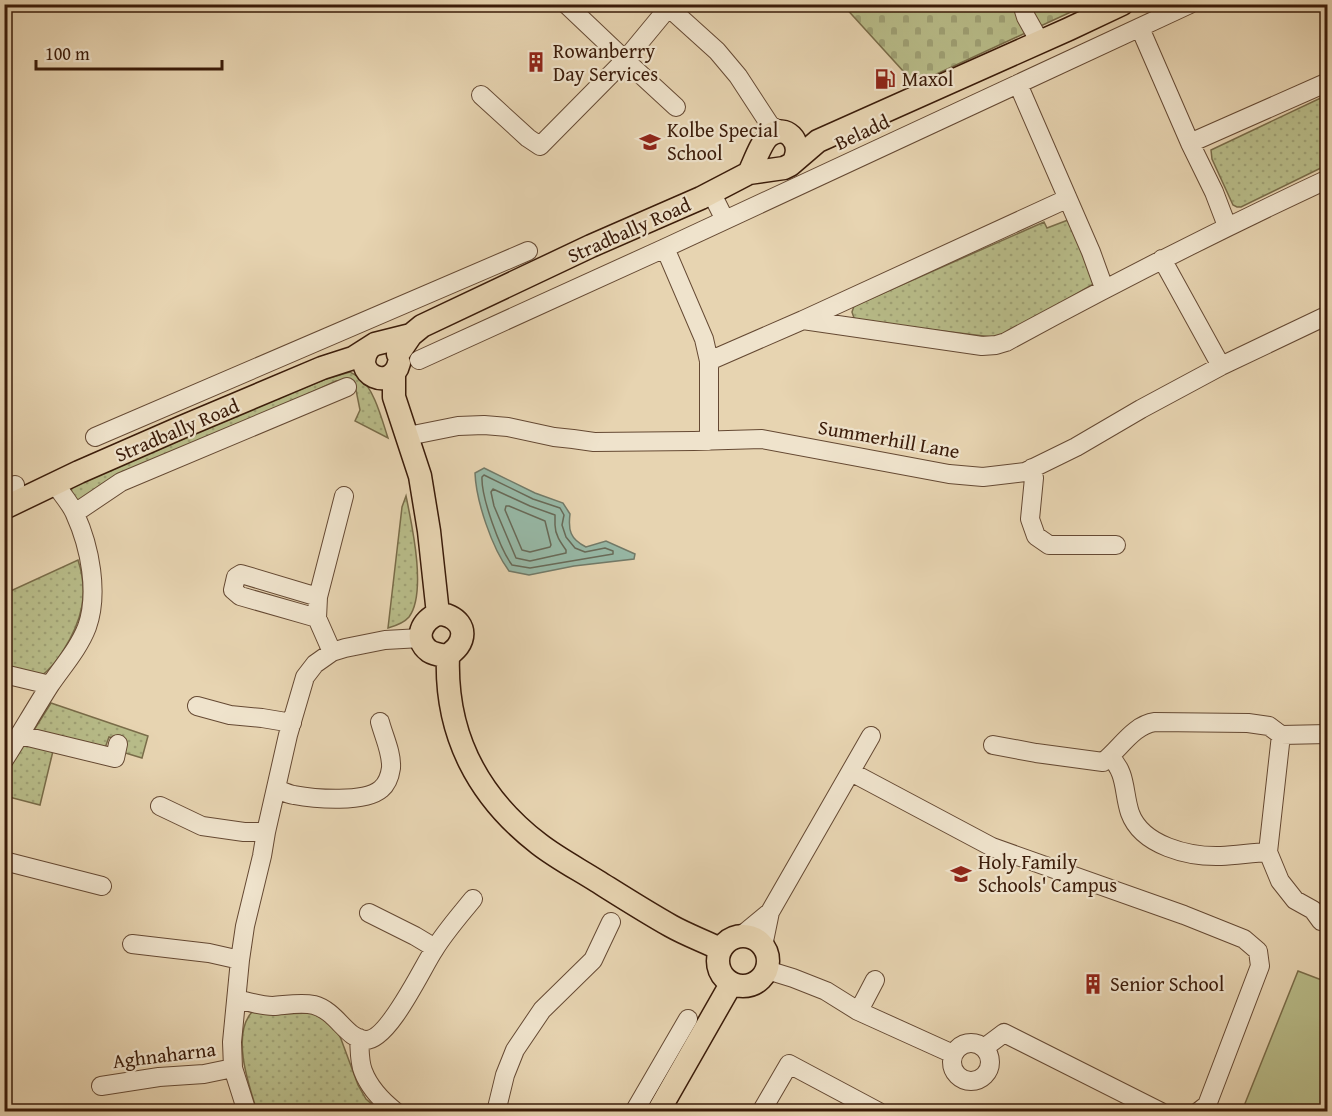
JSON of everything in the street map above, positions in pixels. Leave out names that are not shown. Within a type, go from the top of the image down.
[{"type":"main road","points":[[779,144],[818,141],[1122,4]]},
{"type":"main road","name":"Stradbally Road","points":[[4,508],[182,427],[322,368],[382,359],[422,326],[749,173],[779,144]]},
{"type":"main road","points":[[382,359],[420,476],[429,531],[438,614]]},
{"type":"main road","points":[[448,656],[437,654],[424,646],[421,630],[424,622],[430,616],[446,614],[453,617],[459,622],[462,630],[459,646],[448,656],[447,670],[452,708],[465,756],[500,808],[541,846],[673,927],[720,949]]},
{"type":"main road","points":[[741,936],[757,940],[767,953],[767,970],[756,983],[740,987],[731,984],[724,980],[717,965],[720,949],[726,942],[741,936]]},
{"type":"main road","points":[[658,1112],[731,984]]},
{"type":"street","points":[[566,4],[676,107]]},
{"type":"street","points":[[1022,4],[1026,17],[1040,42]]},
{"type":"street","name":"Beladd","points":[[382,359],[665,248],[1190,4]]},
{"type":"street","points":[[481,95],[540,147],[625,60],[667,6],[717,51],[744,85],[779,144]]},
{"type":"street","points":[[1140,28],[1227,226]]},
{"type":"street","points":[[1069,29],[1080,54]]},
{"type":"street","points":[[1190,143],[1328,82]]},
{"type":"street","points":[[1018,84],[1091,252],[1104,288]]},
{"type":"street","points":[[803,320],[996,345],[1006,342],[1104,288],[1227,226],[1328,179]]},
{"type":"street","points":[[711,192],[725,220]]},
{"type":"street","points":[[709,361],[1060,202]]},
{"type":"street","points":[[665,248],[704,339],[709,361],[709,441]]},
{"type":"street","points":[[95,437],[528,251]]},
{"type":"street","points":[[1162,259],[1221,366]]},
{"type":"street","name":"Summerhill Lane","points":[[408,436],[458,426],[484,425],[594,442],[762,439],[949,474],[983,477],[1025,472],[1076,447],[1221,366],[1328,315]]},
{"type":"street","points":[[311,344],[322,368]]},
{"type":"street","points":[[75,513],[121,482],[347,387]]},
{"type":"street","points":[[1032,468],[1034,478],[1030,519],[1036,536],[1049,545],[1116,545]]},
{"type":"street","points":[[4,760],[77,646],[87,627],[92,606],[93,587],[88,553],[75,513],[54,484]]},
{"type":"street","points":[[332,652],[317,618],[318,597],[345,496]]},
{"type":"street","points":[[317,618],[240,596],[232,590],[237,577],[241,574],[318,597]]},
{"type":"street","name":"Aghnaharna","points":[[247,1112],[233,1068],[232,1042],[240,960],[245,926],[288,735],[305,677],[315,664],[332,652],[385,640],[421,638]]},
{"type":"street","points":[[4,674],[50,685]]},
{"type":"street","points":[[197,706],[230,716],[292,723]]},
{"type":"street","points":[[277,789],[293,795],[331,798],[362,796],[381,789],[390,775],[391,760],[380,722]]},
{"type":"street","points":[[993,745],[1103,762],[1146,723],[1248,723],[1269,726],[1281,735],[1328,734]]},
{"type":"street","points":[[20,735],[115,758],[118,744]]},
{"type":"street","points":[[1281,735],[1268,852],[1280,881],[1295,900],[1312,910],[1322,921]]},
{"type":"street","points":[[763,946],[770,912],[871,736]]},
{"type":"street","points":[[1110,757],[1122,772],[1131,815],[1144,834],[1161,844],[1195,855],[1220,856],[1268,852]]},
{"type":"street","points":[[851,772],[992,847],[1184,915],[1244,939],[1258,951],[1260,966],[1207,1106],[1198,1112]]},
{"type":"street","points":[[160,806],[202,826],[244,832],[266,832]]},
{"type":"street","points":[[4,861],[102,886]]},
{"type":"street","points":[[237,999],[272,1006],[307,1004],[316,1006],[335,1017],[349,1033],[364,1040],[371,1039],[396,1016],[435,948],[473,899]]},
{"type":"street","points":[[741,936],[770,912]]},
{"type":"street","points":[[369,913],[435,948]]},
{"type":"street","points":[[496,1112],[505,1075],[515,1050],[542,1010],[593,960],[611,922]]},
{"type":"street","points":[[132,944],[209,953],[240,960]]},
{"type":"street","points":[[767,970],[825,991],[858,1011],[953,1054]]},
{"type":"street","points":[[858,1011],[875,980]]},
{"type":"street","points":[[634,1112],[688,1018]]},
{"type":"street","points":[[984,1048],[1004,1033],[1161,1112]]},
{"type":"street","points":[[359,1038],[362,1070],[371,1087],[390,1109]]},
{"type":"street","points":[[973,1043],[984,1048],[990,1065],[984,1075],[974,1081],[963,1080],[954,1072],[953,1054],[961,1046],[973,1043]]},
{"type":"street","points":[[761,1112],[789,1064],[879,1112]]},
{"type":"street","name":"Aghnaharna","points":[[101,1086],[159,1077],[204,1074],[233,1068]]},
{"type":"green space","points":[[843,5],[1086,5],[915,84]]},
{"type":"green space","points":[[1327,95],[1327,165],[1241,207],[1233,205],[1212,159],[1211,150]]},
{"type":"green space","points":[[1068,220],[1095,283],[1012,332],[992,337],[860,321],[854,318],[852,312],[854,306],[1044,222],[1047,228]]},
{"type":"green space","points":[[350,372],[359,377],[369,389],[388,438],[355,421],[360,410],[356,390],[351,382],[336,381],[76,502],[71,495],[72,486],[145,453],[326,379]]},
{"type":"green space","points":[[406,496],[416,558],[417,592],[409,617],[402,623],[388,628],[402,507]]},
{"type":"green space","points":[[78,560],[83,584],[82,607],[75,629],[63,651],[51,668],[41,676],[5,666],[4,594]]},
{"type":"green space","points":[[51,703],[148,736],[142,758],[122,752],[124,741],[109,737],[105,748],[34,730]]},
{"type":"green space","points":[[24,742],[53,751],[40,805],[5,796],[5,774]]},
{"type":"green space","points":[[1298,971],[1327,982],[1327,1111],[1242,1111]]},
{"type":"green space","points":[[252,1012],[312,1013],[334,1025],[358,1085],[376,1111],[257,1111],[246,1075],[242,1047],[246,1022]]},
{"type":"water","points":[[484,468],[535,493],[563,503],[570,514],[571,534],[576,541],[586,547],[606,541],[635,554],[634,559],[574,566],[529,575],[509,571],[491,537],[478,497],[475,473]]},
{"type":"place","name":"Rowanberry Day Services","points":[[536,62]]},
{"type":"place","name":"Maxol","points":[[885,79]]},
{"type":"place","name":"Kolbe Special School","points":[[650,142]]},
{"type":"place","name":"Holy Family Schools' Campus","points":[[961,874]]},
{"type":"place","name":"Senior School","points":[[1093,984]]}]
